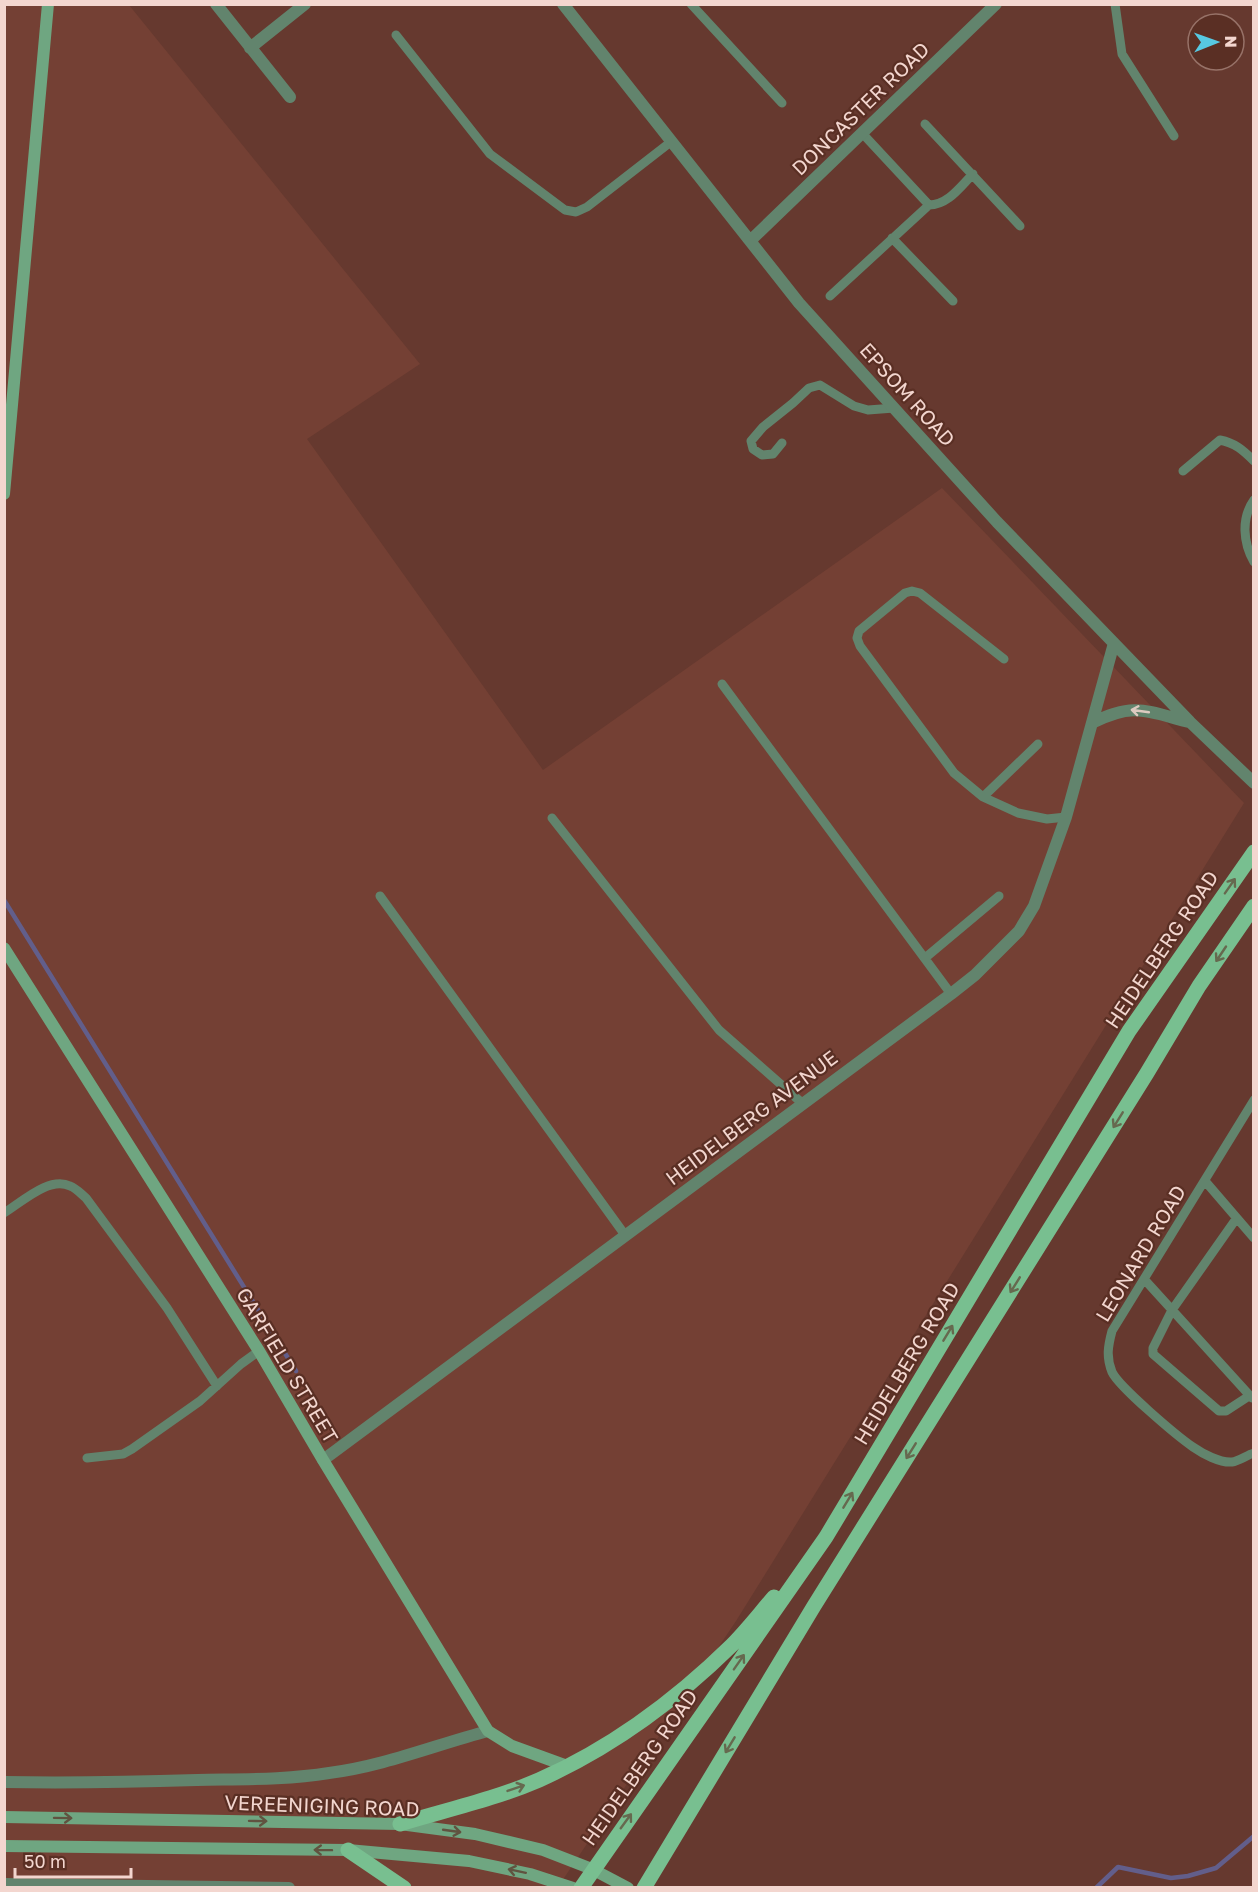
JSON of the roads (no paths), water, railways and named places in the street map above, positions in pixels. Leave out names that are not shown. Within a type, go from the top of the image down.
[{"type":"main road","name":"HEIDELBERG ROAD","points":[[581,1887],[826,1537],[1129,1031],[1254,852]]},
{"type":"main road","points":[[644,1887],[814,1606],[1148,1073],[1199,986],[1254,906]]},
{"type":"main road","points":[[400,1824],[538,1780],[626,1733],[681,1691],[733,1644],[826,1537]]},
{"type":"main road","points":[[348,1850],[404,1887]]},
{"type":"street","points":[[4,494],[48,4]]},
{"type":"street","points":[[216,4],[290,97]]},
{"type":"street","points":[[250,48],[305,4]]},
{"type":"street","name":"EPSOM ROAD","points":[[563,4],[799,303],[997,522],[1190,722],[1254,783]]},
{"type":"street","name":"DONCASTER ROAD","points":[[751,240],[996,4]]},
{"type":"street","name":"HEIDELBERG AVENUE","points":[[323,1460],[951,994],[975,975],[1019,931],[1034,906],[1066,817],[1114,643]]},
{"type":"street","points":[[1092,723],[1107,715],[1136,709],[1190,722]]},
{"type":"street","points":[[1244,773],[1254,764]]},
{"type":"street","name":"GARFIELD STREET","points":[[4,948],[259,1351],[488,1731],[512,1746],[567,1766]]},
{"type":"street","points":[[4,1782],[84,1783],[276,1778],[329,1774],[376,1765],[488,1731]]},
{"type":"street","name":"VEREENIGING ROAD","points":[[4,1817],[400,1824],[475,1834],[543,1850],[592,1869],[628,1887]]},
{"type":"street","points":[[4,1846],[348,1850],[469,1860],[531,1874],[573,1887]]},
{"type":"street","points":[[4,1884],[290,1887]]},
{"type":"lane","points":[[691,4],[782,103]]},
{"type":"lane","points":[[1114,4],[1122,54],[1173,136]]},
{"type":"lane","points":[[396,35],[490,154],[565,210],[576,212],[587,207],[672,141]]},
{"type":"lane","points":[[925,124],[1020,226]]},
{"type":"lane","points":[[862,133],[929,206]]},
{"type":"lane","points":[[830,296],[929,206],[939,205],[945,201],[972,174]]},
{"type":"lane","points":[[892,238],[953,301]]},
{"type":"lane","points":[[782,443],[773,454],[762,455],[753,449],[751,441],[763,427],[809,388],[820,385],[854,406],[868,410],[894,408]]},
{"type":"lane","points":[[1184,471],[1220,440],[1240,447],[1254,461]]},
{"type":"lane","points":[[1254,500],[1244,528],[1248,551],[1254,562]]},
{"type":"lane","points":[[1004,659],[920,593],[912,591],[904,593],[859,631],[857,638],[860,646],[954,773],[983,797],[1018,813],[1047,819],[1066,817]]},
{"type":"lane","points":[[722,684],[951,994]]},
{"type":"lane","points":[[983,797],[1038,744]]},
{"type":"lane","points":[[552,818],[719,1030],[802,1103]]},
{"type":"lane","points":[[380,896],[625,1235]]},
{"type":"lane","points":[[924,957],[999,896]]},
{"type":"lane","name":"LEONARD ROAD","points":[[1254,1100],[1112,1331],[1107,1347],[1108,1360],[1113,1374],[1126,1390],[1194,1448],[1209,1456],[1233,1462],[1254,1453]]},
{"type":"lane","points":[[1205,1181],[1254,1238]]},
{"type":"lane","points":[[4,1213],[46,1186],[59,1183],[70,1186],[86,1198],[167,1308],[217,1386]]},
{"type":"lane","points":[[1144,1279],[1172,1310],[1252,1398],[1226,1412],[1219,1411],[1157,1360],[1153,1354],[1153,1348],[1172,1310],[1236,1219]]},
{"type":"lane","points":[[87,1458],[123,1454],[132,1449],[200,1401],[259,1351]]},
{"type":"waterway","points":[[4,900],[296,1371]]},
{"type":"waterway","points":[[1096,1888],[1118,1867],[1171,1878],[1216,1868],[1254,1836]]}]
